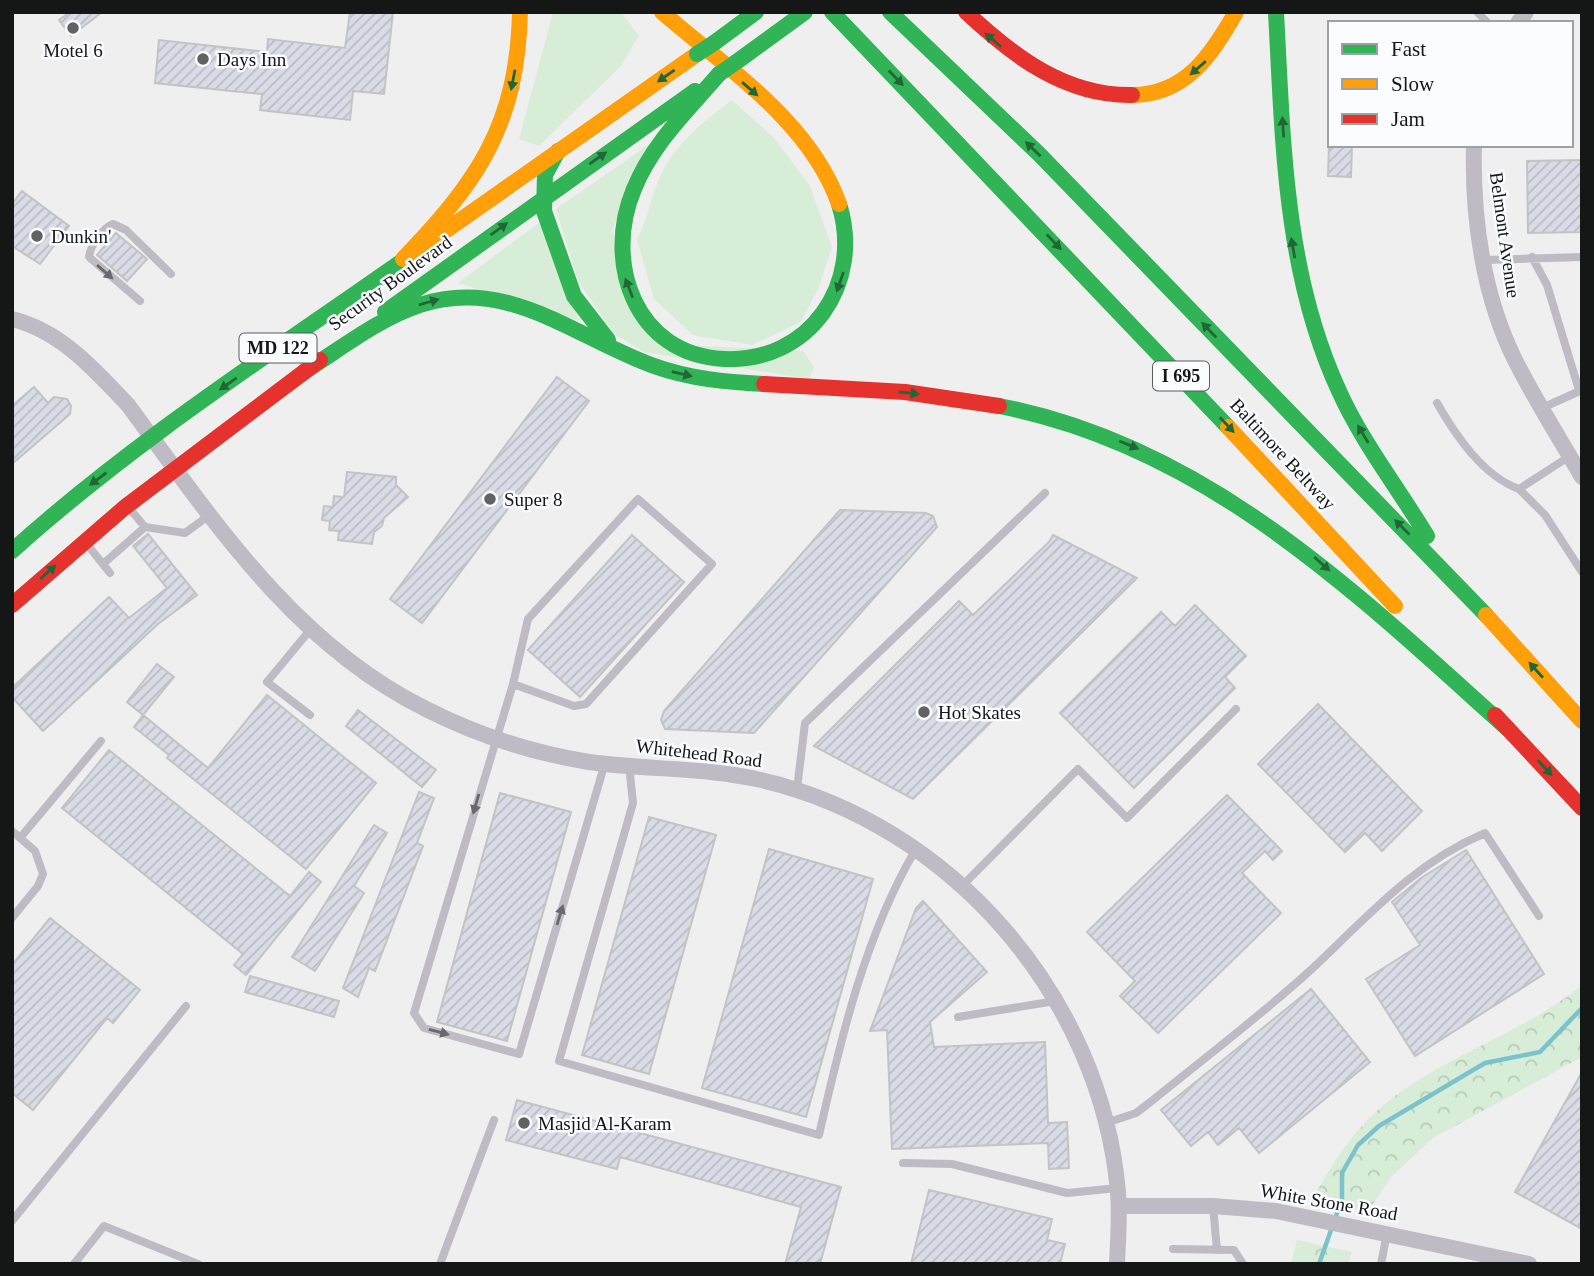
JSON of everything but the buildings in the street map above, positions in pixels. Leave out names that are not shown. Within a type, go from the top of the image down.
[{"type":"main road","points":[[403,259],[461,197],[479,171],[495,139],[509,97],[520,12]]},
{"type":"main road","points":[[662,12],[796,132],[825,172],[845,224],[847,249],[844,273],[825,313],[796,340],[775,352],[752,358],[727,360],[702,357],[681,348],[645,318],[625,281],[621,252],[624,219],[634,188],[645,166],[664,139],[719,74]]},
{"type":"main road","name":"Security Boulevard","points":[[12,551],[63,505],[152,437],[756,12]]},
{"type":"main road","name":"Security Boulevard","points":[[12,605],[84,541],[175,467],[542,197],[805,12]]},
{"type":"main road","name":"Baltimore Beltway","points":[[832,12],[1126,318],[1582,808]]},
{"type":"main road","name":"Baltimore Beltway","points":[[890,12],[1039,155],[1307,433],[1451,576],[1582,721]]},
{"type":"main road","points":[[966,12],[985,33],[1034,71],[1080,90],[1105,96],[1129,97],[1169,88],[1186,78],[1217,48],[1236,12]]},
{"type":"main road","points":[[1276,12],[1289,222],[1307,310],[1325,359],[1352,415],[1451,576]]},
{"type":"main road","points":[[558,151],[545,175],[542,197],[574,296],[597,330],[618,350]]},
{"type":"main road","points":[[305,371],[419,305],[443,298],[471,296],[498,298],[526,305],[649,364],[716,381],[896,391],[955,397],[1019,409],[1133,447],[1187,471],[1233,497],[1310,553],[1508,729]]},
{"type":"street","name":"Belmont Avenue","points":[[1474,147],[1475,188],[1484,260],[1499,322],[1515,361],[1582,477]]},
{"type":"street","name":"Whitehead Road","points":[[12,319],[41,330],[65,344],[104,379],[259,576],[310,630],[339,656],[393,691],[425,709],[495,739],[556,755],[605,763],[711,772],[797,789],[862,817],[916,848],[962,885],[1025,953],[1055,1001],[1083,1059],[1106,1123],[1118,1188],[1117,1264]]},
{"type":"street","name":"White Stone Road","points":[[1119,1206],[1213,1206],[1276,1211],[1529,1264]]},
{"type":"lane","points":[[140,301],[89,257],[90,249],[108,226],[113,224],[127,230],[171,274]]},
{"type":"lane","points":[[1532,257],[1547,285],[1580,390],[1542,408]]},
{"type":"lane","points":[[1484,260],[1582,257]]},
{"type":"lane","points":[[1437,404],[1452,430],[1500,482],[1518,489],[1545,515],[1582,572]]},
{"type":"lane","points":[[1518,489],[1570,456]]},
{"type":"lane","points":[[797,789],[804,723],[1045,493]]},
{"type":"lane","points":[[513,684],[574,706],[586,704],[712,564],[638,499],[528,619],[513,684],[414,1013],[424,1028],[519,1054],[605,763]]},
{"type":"lane","points":[[127,506],[145,527],[185,533],[211,514]]},
{"type":"lane","points":[[103,564],[145,527]]},
{"type":"lane","points":[[84,541],[110,573]]},
{"type":"lane","points":[[310,630],[267,681],[310,715]]},
{"type":"lane","points":[[962,885],[1078,769],[1128,818],[1236,709]]},
{"type":"lane","points":[[20,838],[101,741]]},
{"type":"lane","points":[[629,765],[633,803],[559,1061],[819,1135],[844,1031],[887,903],[916,848]]},
{"type":"lane","points":[[12,831],[35,851],[43,874],[38,886],[12,918]]},
{"type":"lane","points":[[1106,1123],[1136,1112],[1153,1100],[1313,968],[1385,896],[1460,844],[1486,833],[1539,916]]},
{"type":"lane","points":[[958,1017],[1055,1001]]},
{"type":"lane","points":[[12,1222],[186,1006]]},
{"type":"lane","points":[[440,1264],[494,1120]]},
{"type":"lane","points":[[903,1163],[951,1164],[1067,1193],[1118,1188]]},
{"type":"lane","points":[[1213,1206],[1217,1250]]},
{"type":"lane","points":[[74,1264],[104,1226],[198,1264]]},
{"type":"lane","points":[[1381,1264],[1387,1233]]},
{"type":"lane","points":[[1173,1249],[1234,1250],[1243,1264]]},
{"type":"green space","points":[[553,12],[621,12],[639,36],[620,67],[539,146],[519,139]]},
{"type":"green space","points":[[732,100],[775,139],[810,186],[832,247],[818,289],[801,322],[752,345],[693,335],[654,299],[637,240],[667,162],[692,133]]},
{"type":"green space","points":[[651,143],[612,230],[662,344],[803,351],[814,367],[809,379],[644,352],[614,334],[578,281],[556,209]]},
{"type":"green space","points":[[540,222],[580,321],[458,283]]},
{"type":"green space","points":[[1582,985],[1582,1057],[1433,1138],[1391,1177],[1368,1212],[1312,1200],[1349,1141],[1378,1110],[1426,1075],[1532,1019]]},
{"type":"green space","points":[[1297,1240],[1351,1252],[1348,1264],[1291,1264]]},
{"type":"waterway","points":[[1319,1264],[1342,1199],[1342,1173],[1358,1145],[1379,1126],[1485,1063],[1540,1052],[1582,1008]]},
{"type":"traffic: fast","points":[[714,43],[756,12]]},
{"type":"traffic: fast","points":[[735,63],[805,12]]},
{"type":"traffic: fast","points":[[832,12],[1228,427]]},
{"type":"traffic: fast","points":[[890,12],[1039,154],[1486,615]]},
{"type":"traffic: fast","points":[[1276,12],[1289,205],[1307,300],[1321,346],[1348,410],[1427,536]]},
{"type":"traffic: fast","points":[[697,54],[714,43]]},
{"type":"traffic: fast","points":[[719,74],[735,63]]},
{"type":"traffic: fast","points":[[719,74],[672,128],[651,157],[634,189],[625,217],[622,246],[625,274],[634,300],[648,323],[668,341],[693,354],[724,359],[755,357],[782,348],[805,333],[823,313],[836,289],[844,262],[845,234],[839,204]]},
{"type":"traffic: fast","points":[[385,312],[695,91]]},
{"type":"traffic: fast","points":[[558,151],[545,175],[544,211],[574,296],[608,340]]},
{"type":"traffic: fast","points":[[12,551],[106,472],[155,435],[408,257]]},
{"type":"traffic: fast","points":[[305,371],[375,326],[405,311],[452,298],[483,298],[541,314],[654,366],[709,379],[764,384]]},
{"type":"traffic: fast","points":[[999,406],[1074,426],[1145,454],[1211,490],[1274,531],[1335,578],[1508,729]]},
{"type":"traffic: slow","points":[[403,259],[453,203],[489,148],[502,119],[511,87],[520,12]]},
{"type":"traffic: slow","points":[[662,12],[738,75],[787,122],[826,174],[839,204]]},
{"type":"traffic: slow","points":[[1132,95],[1168,88],[1182,80],[1207,57],[1236,12]]},
{"type":"traffic: slow","points":[[408,257],[697,54]]},
{"type":"traffic: slow","points":[[1228,427],[1395,606]]},
{"type":"traffic: slow","points":[[1486,615],[1582,721]]},
{"type":"traffic: jam","points":[[966,12],[1002,44],[1062,81],[1108,94],[1132,95]]},
{"type":"traffic: jam","points":[[12,605],[124,508],[320,360]]},
{"type":"traffic: jam","points":[[764,384],[905,392],[999,406]]},
{"type":"traffic: jam","points":[[1495,715],[1582,808]]},
{"type":"place","name":"Motel 6","points":[[73,28]]},
{"type":"place","name":"Days Inn","points":[[203,59]]},
{"type":"place","name":"Dunkin'","points":[[37,236]]},
{"type":"place","name":"Super 8","points":[[490,499]]},
{"type":"place","name":"Hot Skates","points":[[924,712]]},
{"type":"place","name":"Masjid Al-Karam","points":[[524,1123]]}]
